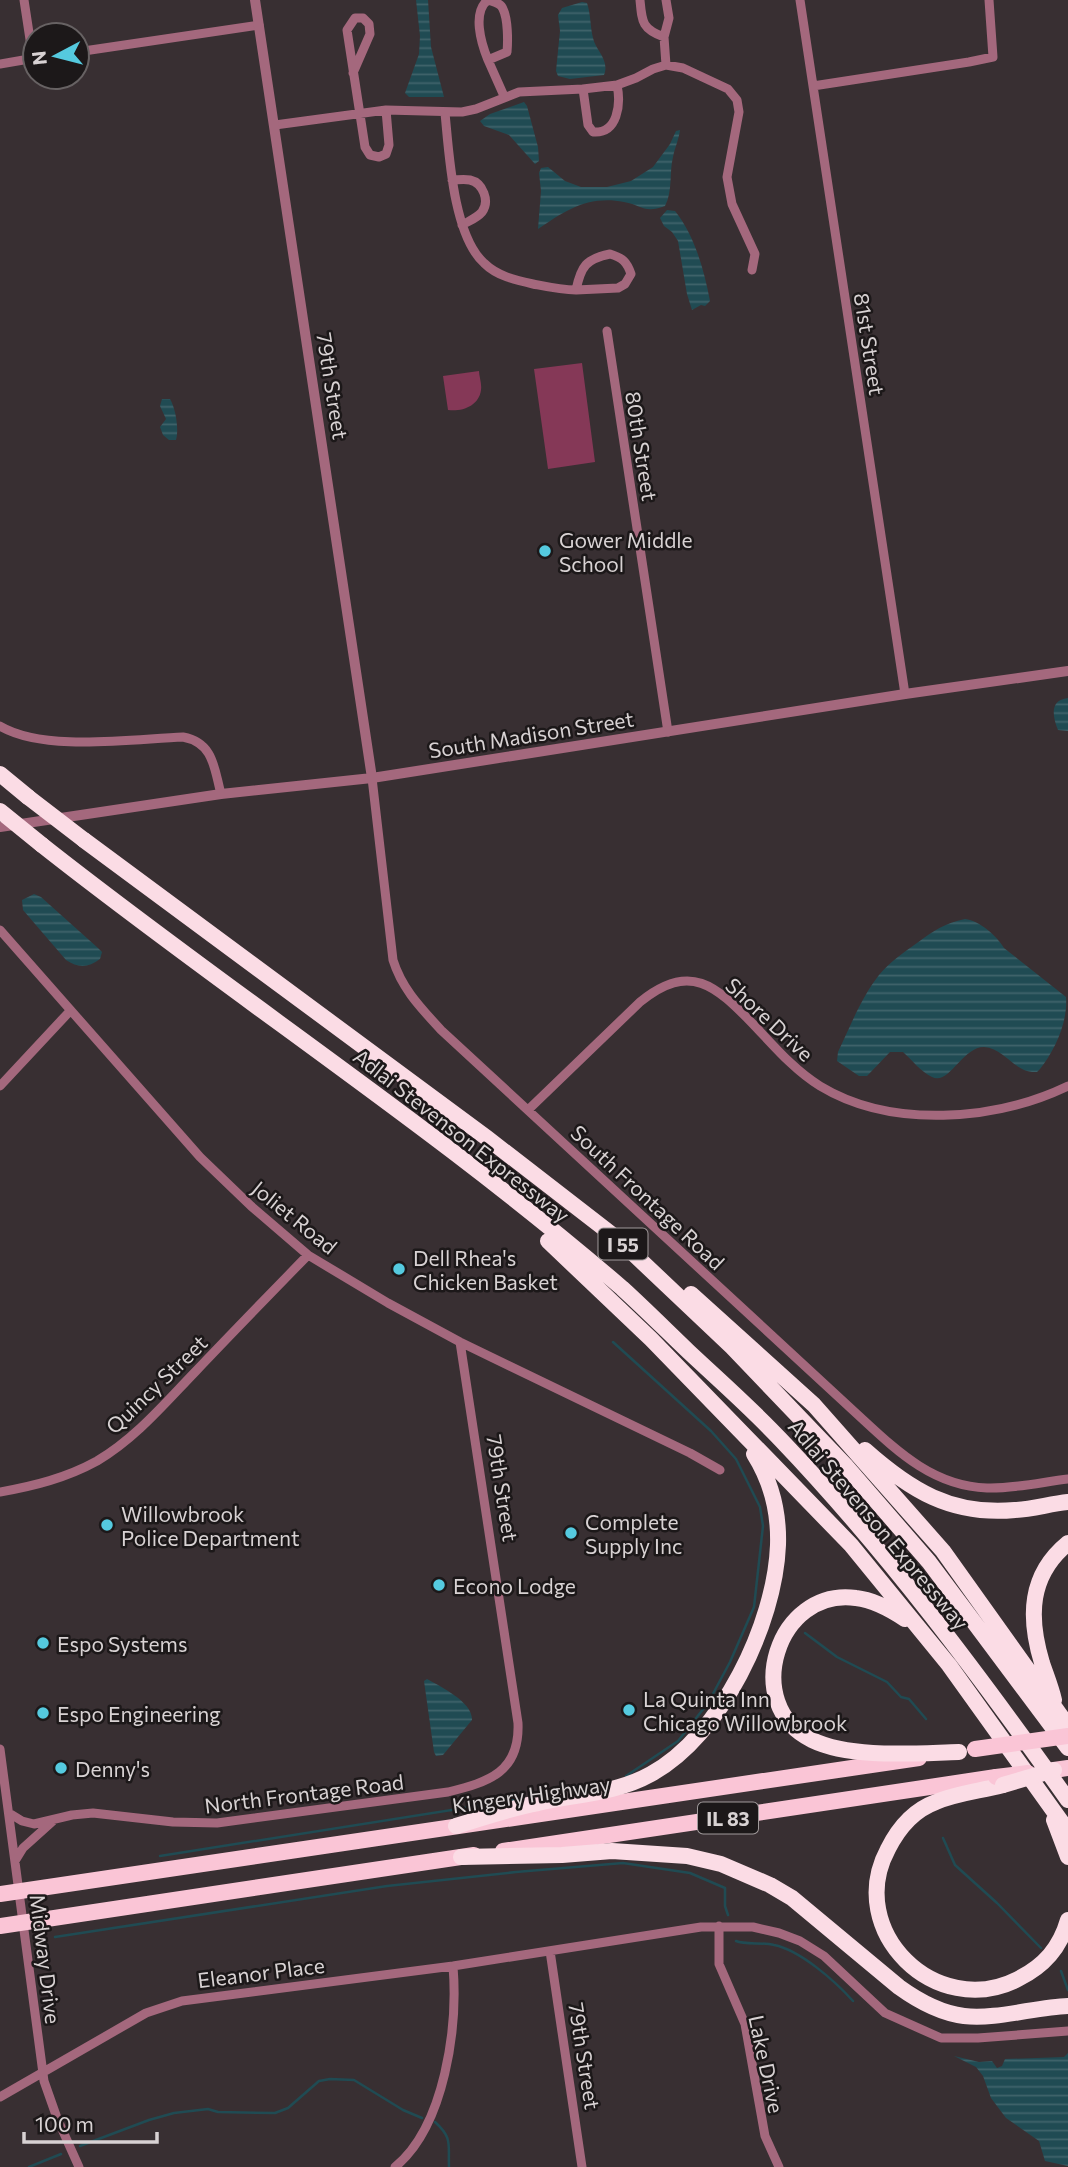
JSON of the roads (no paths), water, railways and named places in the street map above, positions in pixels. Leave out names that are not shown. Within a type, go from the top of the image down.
[{"type":"highway","name":"Adlai Stevenson Expressway","points":[[0,774],[84,840],[620,1240],[732,1347],[845,1465],[929,1562],[1068,1748]]},
{"type":"highway","name":"Adlai Stevenson Expressway","points":[[0,811],[100,891],[514,1199],[624,1290],[780,1439],[870,1540],[923,1604],[1068,1800]]},
{"type":"highway","points":[[514,1199],[531,1227],[559,1250],[651,1339],[851,1545],[949,1665],[1068,1831]]},
{"type":"highway","points":[[620,1240],[677,1281],[814,1405],[902,1481],[923,1494],[949,1505],[970,1508],[1014,1510],[1068,1502]]},
{"type":"highway","points":[[814,1405],[943,1551],[1068,1726]]},
{"type":"highway","points":[[456,1826],[537,1803],[606,1792],[648,1776],[679,1755],[728,1695],[757,1636],[774,1579],[778,1546],[773,1500],[765,1471],[740,1431]]},
{"type":"highway","points":[[1056,1709],[1034,1629],[1033,1607],[1038,1583],[1048,1562],[1068,1543]]},
{"type":"highway","points":[[949,1665],[905,1619],[887,1607],[856,1597],[820,1603],[792,1622],[781,1638],[773,1676],[779,1705],[797,1730],[810,1739],[845,1749],[883,1753],[967,1751]]},
{"type":"highway","name":"Kingery Highway","points":[[0,1894],[1068,1736]]},
{"type":"highway","points":[[1061,1769],[999,1781],[935,1802],[918,1812],[903,1825],[882,1860],[877,1895],[882,1924],[897,1950],[916,1971],[946,1986],[966,1991],[997,1988],[1030,1973],[1055,1950],[1068,1920]]},
{"type":"highway","name":"IL 83","points":[[0,1926],[999,1781]]},
{"type":"highway","points":[[1045,1798],[1068,1857]]},
{"type":"highway","points":[[461,1857],[612,1852],[687,1856],[721,1864],[770,1885],[792,1898],[899,1987],[916,1999],[935,2007],[963,2016],[983,2016],[1068,2006]]},
{"type":"street","points":[[24,0],[28,21]]},
{"type":"street","name":"79th Street","points":[[255,0],[372,778]]},
{"type":"street","points":[[488,60],[507,52],[508,40],[503,9],[498,2],[488,0],[481,5],[478,13],[484,50],[488,60],[504,96]]},
{"type":"street","points":[[640,0],[644,26],[664,37]]},
{"type":"street","points":[[666,0],[669,18],[664,37],[666,65]]},
{"type":"street","name":"81st Street","points":[[800,0],[905,694]]},
{"type":"street","points":[[813,86],[992,57],[989,0]]},
{"type":"street","points":[[354,73],[370,34],[369,24],[363,18],[355,18],[346,30],[365,147],[370,155],[379,157],[386,154],[389,145],[386,110]]},
{"type":"street","points":[[91,50],[259,25]]},
{"type":"street","points":[[0,64],[21,61]]},
{"type":"street","points":[[275,125],[386,110],[445,113],[476,109],[504,96],[529,90],[618,85],[666,65],[683,68],[728,89],[737,100],[739,113],[727,177],[732,204],[755,254],[752,270]]},
{"type":"street","points":[[583,89],[588,125],[593,132],[603,133],[609,130],[614,121],[619,97],[618,85]]},
{"type":"street","points":[[445,113],[452,180],[462,225],[482,262],[513,279],[564,290],[576,290],[618,288],[625,284],[631,274],[628,264],[621,257],[610,254],[597,257],[585,264],[579,274],[576,290]]},
{"type":"street","points":[[452,180],[470,180],[484,191],[484,209],[480,215],[462,225]]},
{"type":"street","name":"80th Street","points":[[607,331],[668,732]]},
{"type":"street","name":"South Madison Street","points":[[0,828],[220,794],[372,778],[1068,671]]},
{"type":"street","points":[[0,726],[22,736],[40,740],[195,739],[210,754],[220,794]]},
{"type":"street","name":"South Frontage Road","points":[[372,778],[393,960],[408,994],[441,1030],[858,1415],[919,1468],[942,1479],[988,1488],[1068,1479]]},
{"type":"street","name":"Joliet Road","points":[[0,930],[200,1157],[308,1255],[460,1342],[720,1470]]},
{"type":"street","name":"Shore Drive","points":[[528,1110],[649,995],[664,986],[688,981],[725,995],[803,1075],[829,1091],[870,1106],[929,1115],[971,1114],[1012,1107],[1068,1086]]},
{"type":"street","points":[[0,1086],[70,1011]]},
{"type":"street","name":"Quincy Street","points":[[0,1492],[36,1485],[66,1475],[97,1461],[121,1445],[151,1418],[308,1255]]},
{"type":"street","name":"79th Street","points":[[460,1342],[518,1723]]},
{"type":"street","name":"North Frontage Road","points":[[9,1813],[34,1824],[93,1813],[217,1824],[448,1792],[483,1782],[503,1770],[514,1753],[518,1723]]},
{"type":"street","name":"Midway Drive","points":[[0,1749],[43,2072],[57,2118],[79,2167]]},
{"type":"street","points":[[15,1861],[23,1848],[54,1820]]},
{"type":"street","name":"Lake Drive","points":[[719,1926],[719,1964],[744,2024],[765,2136],[779,2167]]},
{"type":"street","points":[[550,1951],[701,1927],[753,1927],[800,1941],[824,1956],[885,2012],[941,2038],[1068,2031]]},
{"type":"street","name":"79th Street","points":[[550,1951],[582,2167]]},
{"type":"street","name":"Eleanor Place","points":[[0,2097],[146,2013],[182,2001],[550,1951]]},
{"type":"street","points":[[395,2167],[414,2149],[423,2133],[442,2082],[453,2036],[453,1966]]},
{"type":"water","points":[[416,0],[428,0],[431,47],[444,97],[409,97],[405,93],[419,54]]},
{"type":"water","points":[[587,3],[593,38],[604,60],[605,70],[604,75],[570,79],[558,76],[556,71],[560,31],[558,15],[562,8]]},
{"type":"water","points":[[524,102],[538,147],[539,161],[535,164],[509,135],[484,126],[480,121],[490,114]]},
{"type":"water","points":[[680,130],[665,206],[648,209],[630,203],[599,201],[578,206],[538,229],[541,168],[548,167],[565,181],[581,187],[607,187],[631,181],[653,167],[676,131]]},
{"type":"water","points":[[667,210],[675,211],[693,242],[702,265],[710,301],[705,306],[701,305],[692,310],[678,241],[660,218]]},
{"type":"water","points":[[162,399],[170,399],[174,408],[176,440],[169,440],[160,427],[166,419],[160,406]]},
{"type":"water","points":[[1068,698],[1068,731],[1058,730],[1054,719],[1055,705]]},
{"type":"water","points":[[34,894],[41,897],[98,948],[102,952],[100,959],[83,966],[66,960],[23,910],[22,900]]},
{"type":"water","points":[[965,919],[987,929],[1004,948],[1066,997],[1065,1016],[1059,1035],[1040,1069],[1037,1072],[1027,1071],[996,1050],[984,1047],[969,1053],[944,1076],[938,1078],[924,1072],[903,1052],[890,1052],[867,1076],[859,1076],[837,1061],[838,1052],[861,1003],[883,970],[934,931]]},
{"type":"water","points":[[427,1679],[462,1701],[471,1713],[472,1720],[443,1755],[436,1756],[434,1752],[424,1681]]},
{"type":"water","points":[[1068,2053],[1068,2166],[1045,2161],[1039,2141],[1006,2118],[991,2098],[983,2076],[976,2067],[954,2056],[979,2062],[992,2061],[997,2068],[1002,2066],[1005,2059],[1064,2057]]},
{"type":"waterway","points":[[613,1342],[711,1431],[736,1459],[760,1507],[763,1526],[754,1607],[730,1662],[708,1703],[678,1741],[626,1776]]},
{"type":"waterway","points":[[805,1633],[837,1657],[887,1682],[901,1697],[909,1699],[926,1719]]},
{"type":"waterway","points":[[535,1797],[540,1793],[572,1789]]},
{"type":"waterway","points":[[160,1856],[515,1800]]},
{"type":"waterway","points":[[943,1838],[955,1865],[1041,1948]]},
{"type":"waterway","points":[[55,1937],[387,1886],[623,1863],[690,1873],[725,1888],[728,1915]]},
{"type":"waterway","points":[[736,1941],[774,1945],[795,1953],[827,1976],[853,2001]]},
{"type":"waterway","points":[[1061,1971],[1068,1990]]},
{"type":"waterway","points":[[80,2146],[174,2113],[208,2109],[218,2112],[275,2113],[288,2108],[319,2081],[330,2079],[354,2080],[403,2110],[422,2118]]},
{"type":"waterway","points":[[435,2122],[447,2137],[449,2167]]},
{"type":"waterway","points":[[29,2167],[61,2154]]},
{"type":"place","name":"Gower Middle School","points":[[545,551]]},
{"type":"place","name":"Dell Rhea's Chicken Basket","points":[[399,1269]]},
{"type":"place","name":"Willowbrook Police Department","points":[[107,1525]]},
{"type":"place","name":"Complete Supply Inc","points":[[571,1533]]},
{"type":"place","name":"Econo Lodge","points":[[439,1585]]},
{"type":"place","name":"Espo Systems","points":[[43,1643]]},
{"type":"place","name":"La Quinta Inn Chicago Willowbrook","points":[[629,1710]]},
{"type":"place","name":"Espo Engineering","points":[[43,1713]]},
{"type":"place","name":"Denny's","points":[[61,1768]]}]
